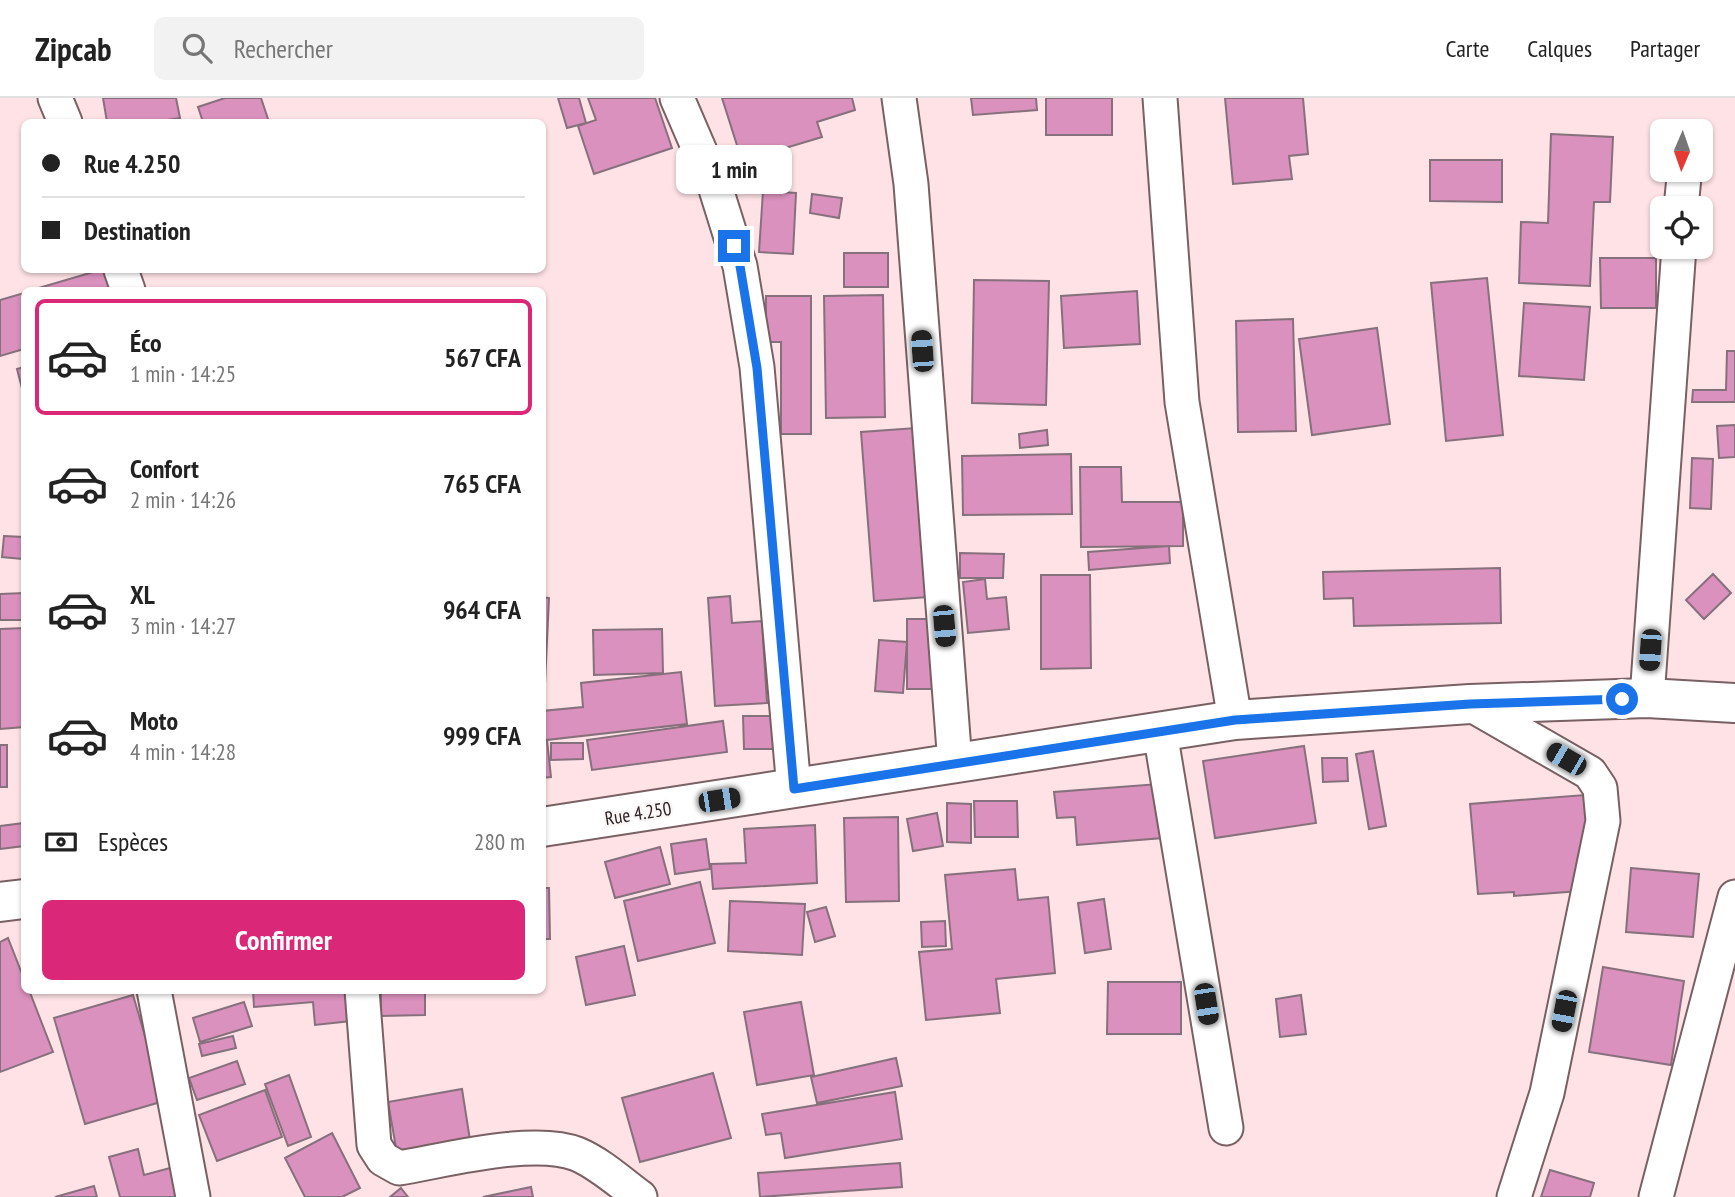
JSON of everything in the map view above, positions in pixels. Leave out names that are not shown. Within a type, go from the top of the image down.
[{"type":"main road","name":"Rue 4.250","points":[[546,826],[1235,720],[1470,704],[1647,698],[1735,703]]},
{"type":"main road","points":[[0,902],[21,899]]},
{"type":"street","points":[[55,98],[64,119]]},
{"type":"street","points":[[677,98],[715,186],[740,266],[757,368],[794,789]]},
{"type":"street","points":[[899,98],[911,184],[955,764]]},
{"type":"street","points":[[1160,98],[1182,402],[1235,720]]},
{"type":"street","points":[[1647,698],[1678,259]]},
{"type":"street","points":[[1470,704],[1590,773],[1600,788],[1603,821],[1547,1093],[1514,1197]]},
{"type":"street","points":[[1160,732],[1226,1128]]},
{"type":"street","points":[[1656,1197],[1735,897]]},
{"type":"street","points":[[155,994],[193,1197]]},
{"type":"street","points":[[362,994],[374,1145],[383,1160],[399,1168],[533,1147],[556,1148],[579,1154],[640,1197]]},
{"type":"building","points":[[103,98],[176,98],[180,118],[174,119],[106,119]]},
{"type":"building","points":[[225,98],[261,98],[268,119],[202,119],[198,107]]},
{"type":"building","points":[[558,98],[579,98],[586,123],[567,128]]},
{"type":"building","points":[[588,98],[655,98],[672,148],[594,174],[578,126],[596,120]]},
{"type":"building","points":[[722,98],[852,98],[855,110],[817,122],[822,137],[742,161]]},
{"type":"building","points":[[971,98],[1036,98],[1037,110],[973,115]]},
{"type":"building","points":[[1046,98],[1112,98],[1112,135],[1046,135]]},
{"type":"building","points":[[1225,98],[1303,98],[1308,154],[1289,156],[1292,179],[1233,184]]},
{"type":"building","points":[[1551,134],[1613,137],[1610,202],[1594,202],[1590,286],[1519,283],[1521,222],[1548,223]]},
{"type":"building","points":[[1430,160],[1502,160],[1502,202],[1430,201]]},
{"type":"building","points":[[763,191],[796,193],[793,254],[759,252]]},
{"type":"building","points":[[812,194],[842,198],[839,218],[810,213]]},
{"type":"building","points":[[844,253],[888,253],[888,287],[844,287]]},
{"type":"building","points":[[1600,258],[1656,259],[1656,308],[1601,308]]},
{"type":"building","points":[[90,273],[104,273],[109,287],[42,287]]},
{"type":"building","points":[[1487,278],[1503,435],[1446,441],[1431,283]]},
{"type":"building","points":[[974,280],[1049,281],[1046,405],[972,403]]},
{"type":"building","points":[[1137,291],[1140,344],[1064,348],[1061,296]]},
{"type":"building","points":[[21,294],[21,350],[0,356],[0,300]]},
{"type":"building","points":[[883,295],[885,417],[826,418],[824,296]]},
{"type":"building","points":[[766,296],[811,296],[811,434],[781,434],[781,342],[766,342]]},
{"type":"building","points":[[1524,303],[1590,307],[1584,380],[1519,376]]},
{"type":"building","points":[[1293,319],[1296,431],[1238,432],[1236,321]]},
{"type":"building","points":[[1377,328],[1390,424],[1312,435],[1299,339]]},
{"type":"building","points":[[1727,351],[1735,351],[1735,402],[1692,402],[1693,390],[1726,390]]},
{"type":"building","points":[[21,368],[21,384],[17,369]]},
{"type":"building","points":[[1735,425],[1735,457],[1719,458],[1717,426]]},
{"type":"building","points":[[916,428],[928,597],[874,601],[861,432]]},
{"type":"building","points":[[1047,430],[1048,445],[1020,448],[1019,434]]},
{"type":"building","points":[[1071,454],[1072,514],[963,515],[962,456]]},
{"type":"building","points":[[1692,458],[1713,459],[1711,509],[1690,508]]},
{"type":"building","points":[[1080,467],[1121,467],[1122,502],[1183,502],[1183,546],[1081,547]]},
{"type":"building","points":[[4,536],[21,537],[21,559],[2,557]]},
{"type":"building","points":[[1169,546],[1170,563],[1089,570],[1088,552]]},
{"type":"building","points":[[960,553],[1004,554],[1003,578],[960,578]]},
{"type":"building","points":[[1500,568],[1501,623],[1354,626],[1353,598],[1324,599],[1323,572]]},
{"type":"building","points":[[1713,574],[1731,593],[1704,619],[1686,600]]},
{"type":"building","points":[[1041,575],[1090,575],[1091,668],[1041,669]]},
{"type":"building","points":[[985,579],[987,599],[1006,597],[1009,629],[968,633],[963,582]]},
{"type":"building","points":[[21,593],[21,620],[0,620],[0,594]]},
{"type":"building","points":[[730,596],[732,623],[762,621],[767,703],[715,706],[708,598]]},
{"type":"building","points":[[546,598],[549,598],[546,662]]},
{"type":"building","points":[[907,619],[937,619],[937,689],[907,689]]},
{"type":"building","points":[[21,628],[21,727],[0,729],[0,629]]},
{"type":"building","points":[[662,629],[663,673],[594,675],[593,630]]},
{"type":"building","points":[[879,640],[907,642],[903,693],[875,691]]},
{"type":"building","points":[[681,672],[687,724],[547,740],[551,777],[546,778],[546,711],[583,707],[581,683]]},
{"type":"building","points":[[743,716],[795,716],[795,749],[744,749]]},
{"type":"building","points":[[723,721],[727,752],[592,770],[587,740]]},
{"type":"building","points":[[551,743],[583,743],[583,759],[551,760]]},
{"type":"building","points":[[0,745],[7,745],[7,787],[0,787]]},
{"type":"building","points":[[1304,746],[1316,823],[1215,838],[1203,761]]},
{"type":"building","points":[[1373,751],[1386,826],[1369,829],[1356,754]]},
{"type":"building","points":[[1322,758],[1347,758],[1348,781],[1323,782]]},
{"type":"building","points":[[1159,784],[1163,838],[1077,845],[1075,817],[1057,818],[1054,792]]},
{"type":"building","points":[[1585,795],[1593,890],[1514,896],[1514,892],[1478,894],[1470,804]]},
{"type":"building","points":[[974,801],[1017,801],[1018,837],[975,837]]},
{"type":"building","points":[[947,803],[971,804],[971,843],[947,842]]},
{"type":"building","points":[[937,813],[943,846],[913,851],[907,819]]},
{"type":"building","points":[[898,817],[899,901],[846,902],[844,818]]},
{"type":"building","points":[[21,823],[21,846],[0,849],[0,826]]},
{"type":"building","points":[[815,825],[817,883],[713,889],[711,864],[746,863],[744,829]]},
{"type":"building","points":[[706,839],[710,869],[675,874],[671,844]]},
{"type":"building","points":[[660,847],[670,884],[615,898],[605,862]]},
{"type":"building","points":[[1631,868],[1699,874],[1693,937],[1626,932]]},
{"type":"building","points":[[1015,869],[1018,900],[1048,897],[1055,973],[996,979],[1000,1013],[926,1020],[919,952],[952,949],[945,875]]},
{"type":"building","points":[[700,882],[715,943],[638,961],[624,901]]},
{"type":"building","points":[[546,888],[549,888],[550,939],[546,939]]},
{"type":"building","points":[[1104,899],[1111,949],[1085,953],[1078,903]]},
{"type":"building","points":[[730,901],[805,904],[802,955],[728,951]]},
{"type":"building","points":[[826,907],[835,936],[815,942],[807,912]]},
{"type":"building","points":[[945,921],[946,946],[922,947],[921,922]]},
{"type":"building","points":[[8,938],[21,971],[21,994],[31,994],[53,1052],[0,1072],[0,942]]},
{"type":"building","points":[[624,946],[635,995],[586,1005],[576,957]]},
{"type":"building","points":[[1603,967],[1684,981],[1671,1065],[1589,1052]]},
{"type":"building","points":[[1108,982],[1181,982],[1181,1034],[1107,1034]]},
{"type":"building","points":[[253,994],[348,994],[351,1021],[315,1025],[313,1002],[254,1007]]},
{"type":"building","points":[[381,994],[425,994],[425,1015],[381,1016]]},
{"type":"building","points":[[133,995],[164,1101],[85,1124],[54,1018]]},
{"type":"building","points":[[1301,995],[1306,1034],[1280,1037],[1276,999]]},
{"type":"building","points":[[244,1002],[252,1026],[200,1042],[193,1018]]},
{"type":"building","points":[[801,1002],[814,1075],[757,1085],[744,1012]]},
{"type":"building","points":[[233,1036],[236,1048],[202,1056],[199,1044]]},
{"type":"building","points":[[896,1058],[902,1086],[817,1103],[811,1077]]},
{"type":"building","points":[[237,1061],[245,1084],[197,1100],[189,1078]]},
{"type":"building","points":[[713,1073],[731,1138],[640,1162],[622,1098]]},
{"type":"building","points":[[289,1075],[311,1137],[288,1146],[265,1084]]},
{"type":"building","points":[[462,1089],[472,1153],[399,1165],[388,1102]]},
{"type":"building","points":[[265,1090],[282,1137],[217,1161],[199,1115]]},
{"type":"building","points":[[895,1092],[902,1139],[785,1158],[781,1133],[766,1135],[762,1114]]},
{"type":"building","points":[[332,1133],[360,1188],[342,1197],[305,1197],[285,1158]]},
{"type":"building","points":[[138,1149],[144,1175],[185,1164],[194,1197],[120,1197],[109,1157]]},
{"type":"building","points":[[900,1163],[902,1187],[760,1197],[758,1173]]},
{"type":"building","points":[[1550,1170],[1594,1183],[1590,1197],[1541,1197]]},
{"type":"building","points":[[94,1186],[97,1197],[55,1197]]},
{"type":"building","points":[[531,1187],[533,1197],[483,1197]]},
{"type":"building","points":[[401,1188],[408,1197],[390,1197]]},
{"type":"route","points":[[734,246],[740,266],[757,368],[794,789],[1235,720],[1470,704],[1622,699]]}]
